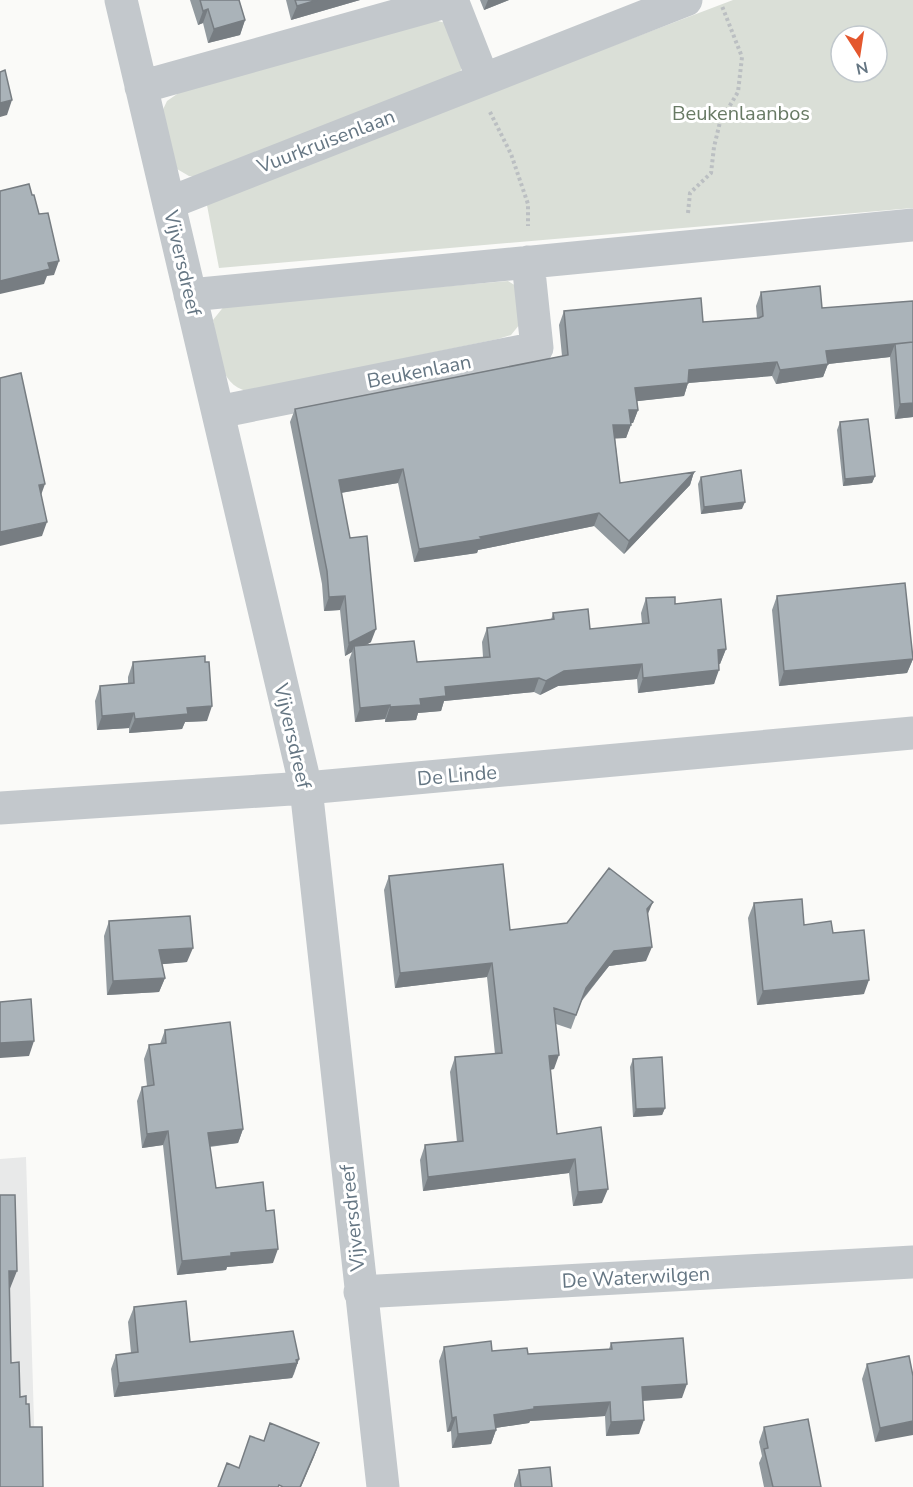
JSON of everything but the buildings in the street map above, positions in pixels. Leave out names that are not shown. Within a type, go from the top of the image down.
[{"type":"street","name":"Vijversdreef","points":[[121,0],[306,788],[383,1487]]},
{"type":"street","points":[[141,87],[452,0],[483,80]]},
{"type":"street","name":"Vuurkruisenlaan","points":[[169,203],[686,0]]},
{"type":"street","points":[[190,295],[913,225]]},
{"type":"street","name":"Beukenlaan","points":[[218,412],[537,348],[528,262]]},
{"type":"street","name":"De Linde","points":[[0,808],[306,788],[913,733]]},
{"type":"street","name":"De Waterwilgen","points":[[360,1292],[913,1262]]},
{"type":"path","points":[[685,247],[690,193],[711,173],[720,122],[738,92],[742,57],[719,0]]},
{"type":"path","points":[[483,80],[489,109],[511,154],[528,204],[528,262]]},
{"type":"shaded area","points":[[26,1157],[36,1487],[0,1487],[0,1159]]},
{"type":"green space","name":"Beukenlaanbos","points":[[733,0],[913,0],[913,208],[219,268],[206,200]]},
{"type":"green space","points":[[434,20],[446,23],[462,67],[459,75],[201,178],[189,176],[177,169],[159,118],[167,101],[180,92]]},
{"type":"green space","points":[[508,281],[516,286],[524,319],[511,335],[498,339],[248,391],[238,388],[230,381],[218,352],[213,320],[225,305]]}]
